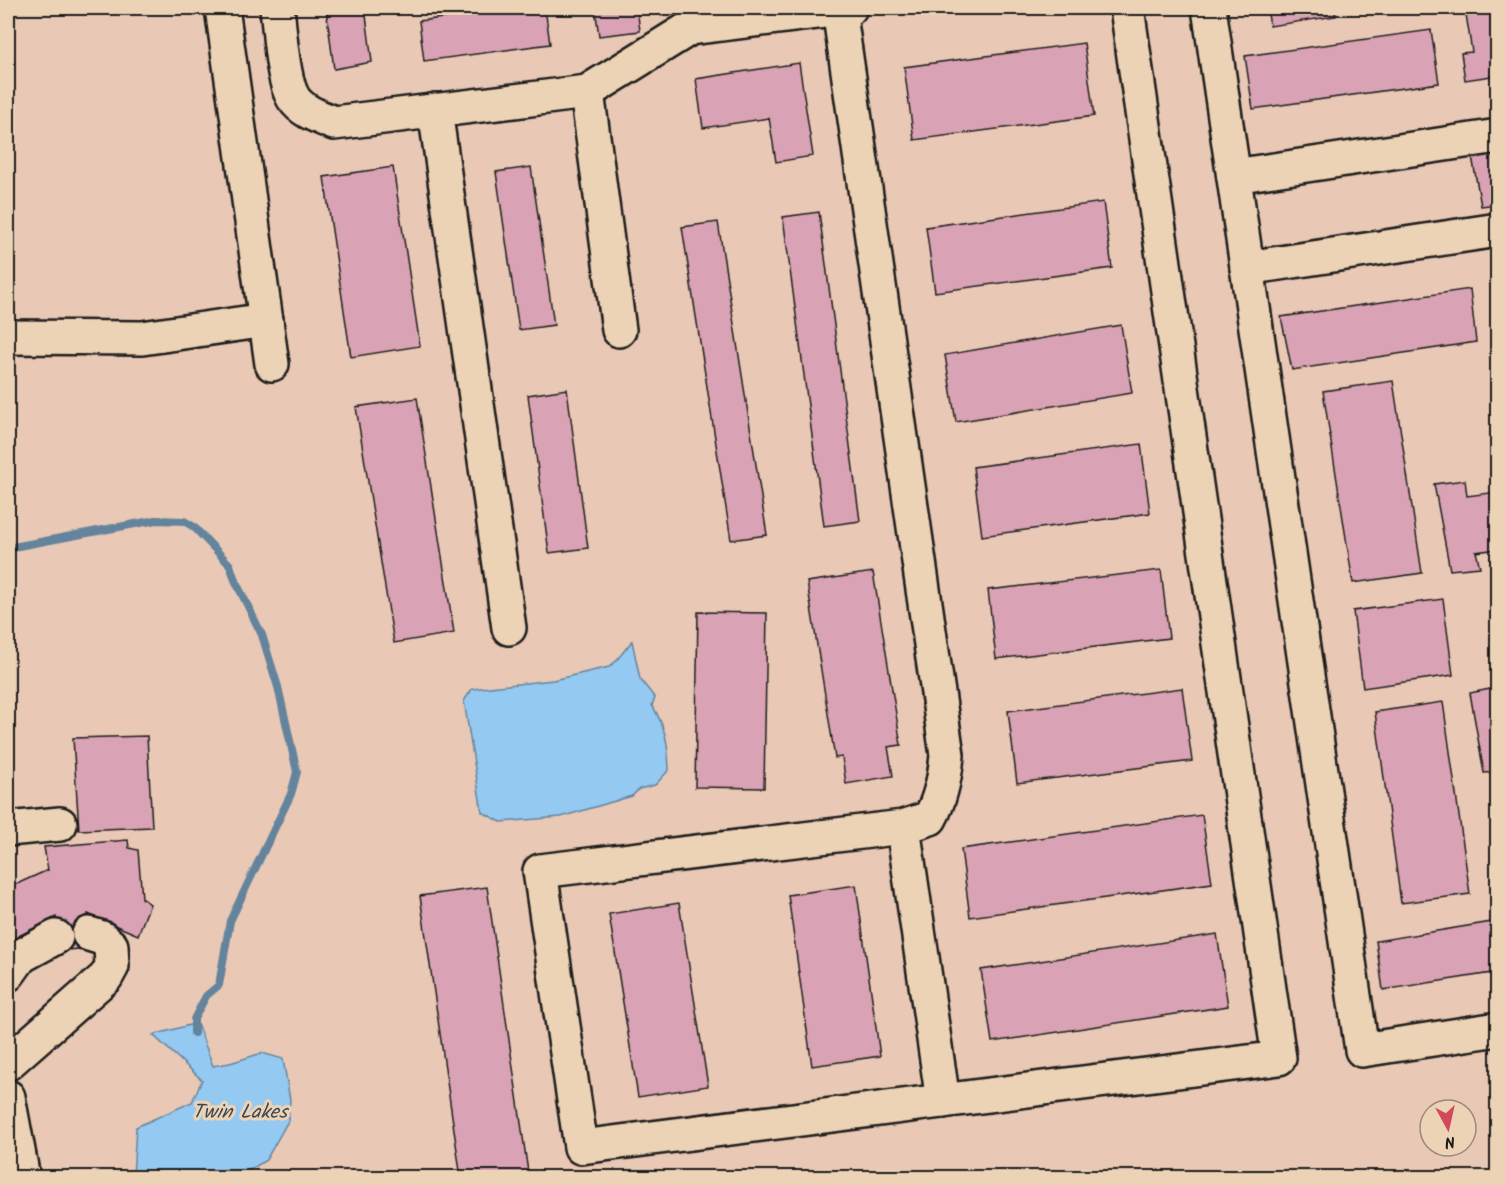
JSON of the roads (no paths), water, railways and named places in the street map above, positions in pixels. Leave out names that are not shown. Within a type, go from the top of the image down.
[{"type":"street","points":[[222,8],[272,364]]},
{"type":"street","points":[[277,8],[288,84],[295,100],[312,114],[334,123],[587,92],[690,28],[845,8],[947,755],[945,778],[939,802],[930,818],[903,827],[540,872],[581,1147],[1279,1058],[1127,8]]},
{"type":"street","points":[[1209,8],[1362,1050],[1497,1029]]},
{"type":"street","points":[[587,92],[619,330]]},
{"type":"street","points":[[435,110],[510,628]]},
{"type":"street","points":[[1234,176],[1497,136]]},
{"type":"street","points":[[1248,268],[1497,230]]},
{"type":"street","points":[[8,337],[142,338],[266,320]]},
{"type":"street","points":[[8,829],[60,824]]},
{"type":"street","points":[[903,827],[943,1101]]},
{"type":"street","points":[[8,1063],[106,977],[112,966],[111,946],[102,938],[89,934]]},
{"type":"street","points":[[8,974],[21,956],[57,937]]},
{"type":"street","points":[[8,1097],[23,1178]]},
{"type":"water","points":[[632,641],[640,679],[655,698],[652,705],[665,736],[669,770],[655,785],[639,789],[632,796],[561,817],[501,822],[482,812],[464,701],[472,689],[553,680],[609,667]]},
{"type":"water","name":"Twin Lakes","points":[[197,1023],[213,1066],[262,1053],[283,1059],[290,1100],[288,1121],[266,1160],[238,1177],[133,1177],[136,1127],[192,1102],[202,1080],[153,1035]]},
{"type":"waterway","points":[[8,548],[156,520],[184,521],[194,527],[230,565],[262,635],[278,687],[297,772],[291,794],[230,921],[219,985],[206,996],[194,1019],[194,1033]]}]
